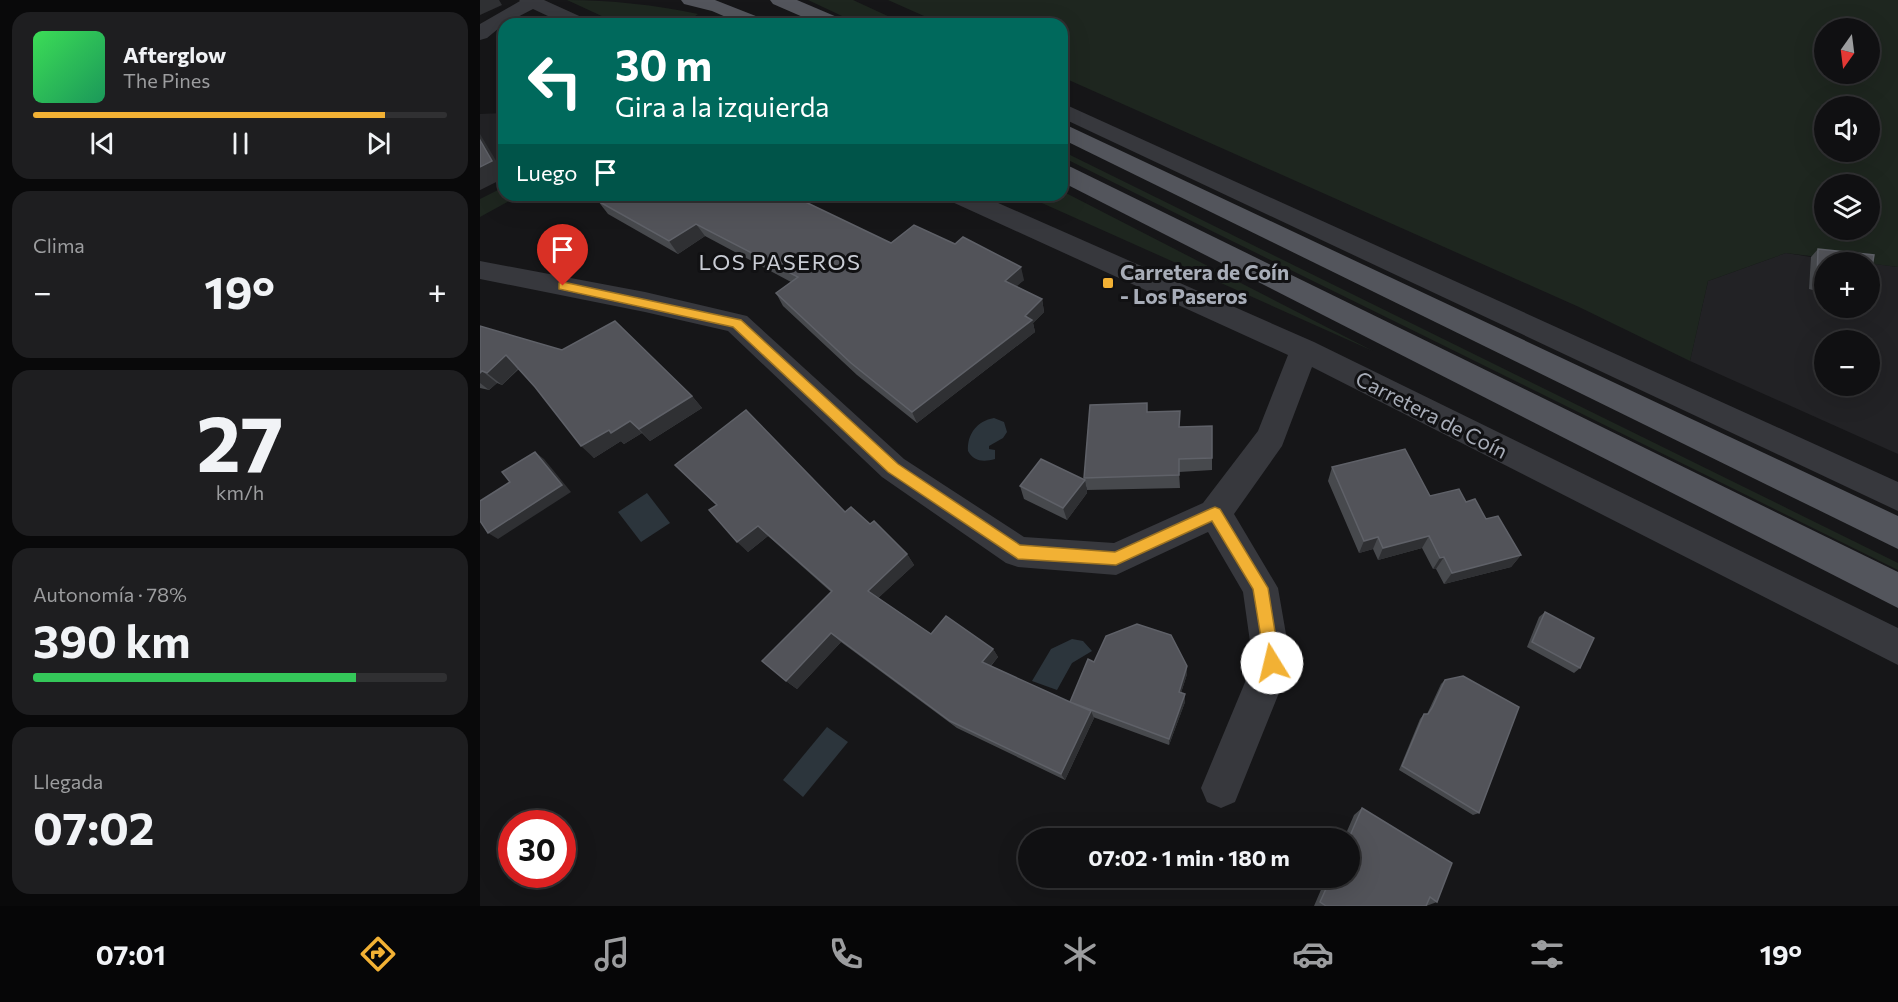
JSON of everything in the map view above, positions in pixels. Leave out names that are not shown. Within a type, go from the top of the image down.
[{"type":"main road","points":[[691,0],[719,7],[745,18]]},
{"type":"main road","points":[[780,0],[823,18]]},
{"type":"main road","points":[[1068,133],[1898,533]]},
{"type":"main road","points":[[1068,175],[1898,591]]},
{"type":"street","points":[[501,18],[530,1],[568,18]]},
{"type":"street","points":[[480,34],[498,20]]},
{"type":"street","points":[[1068,113],[1898,497]]},
{"type":"street","name":"Carretera de Coín","points":[[972,201],[1304,350],[1898,647]]},
{"type":"street","points":[[480,270],[645,302],[737,323],[893,468],[1018,552],[1116,559],[1215,513],[1271,437],[1304,350]]},
{"type":"street","points":[[1215,513],[1260,588],[1272,663],[1221,788]]},
{"type":"shaded area","points":[[567,0],[633,4],[698,14],[692,18],[606,18]]},
{"type":"shaded area","points":[[808,0],[853,0],[892,18],[846,18]]},
{"type":"shaded area","points":[[888,0],[1898,0],[1898,267],[1880,265],[1880,252],[1814,252],[1814,256],[1786,253],[1708,281],[1690,361],[1579,307],[1068,80],[1068,18],[928,18]]},
{"type":"shaded area","points":[[498,113],[498,181],[480,190],[480,114]]},
{"type":"shaded area","points":[[1068,154],[1898,563],[1898,570],[1068,160]]},
{"type":"shaded area","points":[[498,190],[498,201],[509,201],[480,217],[480,199]]},
{"type":"shaded area","points":[[1068,194],[1373,351],[1037,201],[1068,201]]},
{"type":"shaded area","points":[[1786,253],[1811,257],[1814,258],[1814,318],[1880,318],[1880,265],[1898,267],[1898,454],[1690,361],[1708,281]]},
{"type":"shaded area","points":[[994,418],[1004,422],[1007,432],[1003,438],[989,446],[989,449],[995,450],[995,459],[983,461],[976,459],[968,451],[971,434],[978,425]]},
{"type":"shaded area","points":[[647,493],[670,523],[641,542],[618,512]]},
{"type":"shaded area","points":[[1072,639],[1083,641],[1092,651],[1072,663],[1057,690],[1032,681],[1051,649]]},
{"type":"shaded area","points":[[827,727],[848,742],[803,797],[783,780]]},
{"type":"building","points":[[480,140],[492,161],[480,167]]},
{"type":"building","points":[[598,201],[804,201],[891,243],[914,225],[955,244],[963,237],[1021,267],[1005,281],[1042,299],[1025,316],[1032,320],[912,412],[851,363],[776,293],[798,277],[696,224],[669,241]]},
{"type":"building","points":[[1818,249],[1846,252],[1818,252]]},
{"type":"building","points":[[615,321],[692,396],[639,429],[630,421],[611,433],[609,430],[581,446],[535,387],[506,355],[487,373],[482,371],[480,373],[480,326],[562,350]]},
{"type":"building","points":[[1147,403],[1147,412],[1180,411],[1179,427],[1212,426],[1212,458],[1179,459],[1179,475],[1084,478],[1090,405]]},
{"type":"building","points":[[746,410],[845,512],[851,507],[870,524],[874,521],[907,554],[868,591],[931,634],[946,616],[993,649],[982,662],[1091,711],[1061,774],[950,721],[831,633],[786,681],[762,661],[832,591],[758,526],[737,542],[709,510],[717,505],[675,465]]},
{"type":"building","points":[[1405,449],[1430,496],[1459,489],[1466,502],[1475,499],[1486,519],[1498,516],[1521,555],[1452,573],[1444,557],[1440,558],[1429,536],[1383,548],[1378,537],[1364,541],[1332,467]]},
{"type":"building","points":[[535,452],[562,485],[488,533],[480,521],[480,501],[510,482],[502,472]]},
{"type":"building","points":[[1041,459],[1085,480],[1063,508],[1020,486]]},
{"type":"building","points":[[1545,612],[1594,638],[1580,668],[1532,642]]},
{"type":"building","points":[[1137,624],[1171,635],[1187,666],[1179,692],[1185,694],[1169,739],[1070,702],[1088,659],[1094,662],[1106,636]]},
{"type":"building","points":[[1463,676],[1519,707],[1479,813],[1402,766],[1424,714],[1428,714],[1432,708],[1445,680]]},
{"type":"building","points":[[1362,808],[1452,863],[1437,902],[1430,897],[1426,906],[1326,906],[1320,902],[1326,888],[1360,888],[1360,828],[1353,828]]},
{"type":"place","name":"Carretera de Coín - Los Paseros","points":[[1108,283]]},
{"type":"district","name":"LOS PASEROS","points":[[780,261]]},
{"type":"route","points":[[563,286],[737,323],[893,468],[1018,552],[1116,559],[1215,513],[1260,588],[1272,663]]}]
